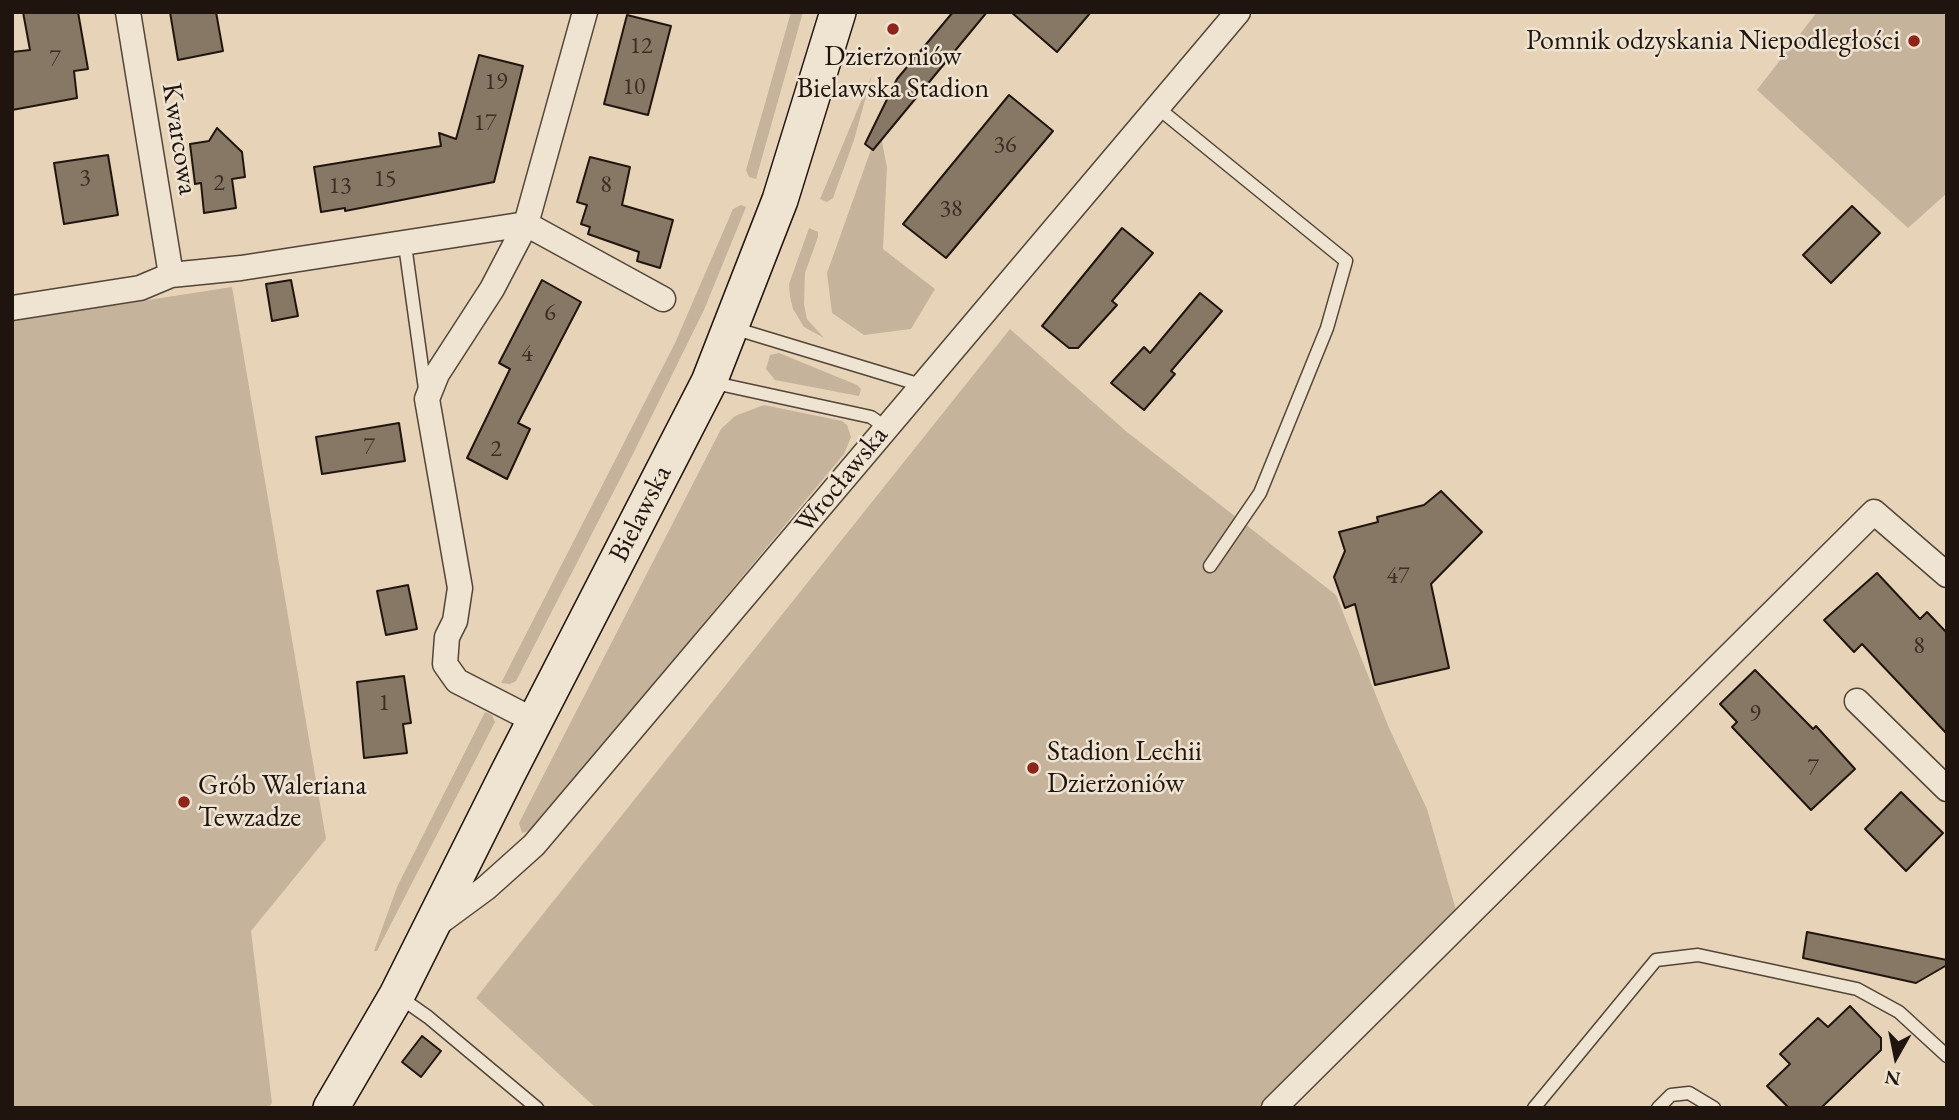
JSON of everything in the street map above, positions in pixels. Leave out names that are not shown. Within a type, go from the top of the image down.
[{"type":"main road","name":"Bielawska","points":[[397,995],[709,382],[780,200],[838,12]]},
{"type":"main road","points":[[331,1108],[397,995]]},
{"type":"street","name":"Kwarcowa","points":[[128,12],[171,275]]},
{"type":"street","points":[[535,721],[457,681],[445,664],[447,637],[455,621],[460,588],[427,399],[437,374],[492,289],[526,224],[585,12]]},
{"type":"street","name":"Wrocławska","points":[[429,930],[486,888],[534,845],[750,593],[920,386],[1238,12]]},
{"type":"street","points":[[12,308],[140,289],[171,275],[405,245],[526,224],[663,299]]},
{"type":"street","points":[[1274,1108],[1874,512],[1947,575]]},
{"type":"street","points":[[1857,701],[1947,789]]},
{"type":"lane","points":[[1158,108],[1346,261],[1327,328],[1261,493],[1210,566]]},
{"type":"lane","points":[[405,245],[427,399]]},
{"type":"lane","points":[[731,328],[920,386]]},
{"type":"lane","points":[[709,382],[871,417],[886,427]]},
{"type":"lane","points":[[1534,1108],[1656,960],[1698,955],[1857,989],[1899,1012],[1947,1056]]},
{"type":"lane","points":[[397,995],[439,1025],[537,1108]]},
{"type":"lane","points":[[1658,1108],[1671,1095],[1689,1093],[1714,1108]]},
{"type":"shaded area","points":[[791,12],[803,12],[756,179],[749,177],[746,170]]},
{"type":"shaded area","points":[[1817,12],[1947,12],[1947,193],[1908,228],[1757,90]]},
{"type":"shaded area","points":[[872,75],[854,140],[833,198],[827,202],[820,199]]},
{"type":"shaded area","points":[[879,127],[887,167],[883,249],[935,289],[911,329],[864,335],[832,313],[827,273]]},
{"type":"shaded area","points":[[741,205],[746,207],[704,310],[632,456],[516,681],[510,684],[501,683],[675,343],[733,209]]},
{"type":"shaded area","points":[[809,228],[818,232],[818,237],[805,273],[804,304],[807,319],[824,338],[804,327],[793,309],[790,297],[789,284]]},
{"type":"shaded area","points":[[232,287],[326,839],[251,931],[272,1103],[268,1108],[12,1108],[12,321]]},
{"type":"shaded area","name":"Stadion Lechii Dzierżoniów","points":[[1010,329],[1127,432],[1336,595],[1389,728],[1427,809],[1460,924],[1265,1108],[596,1108],[476,998]]},
{"type":"shaded area","points":[[779,353],[857,385],[861,389],[859,396],[775,380],[766,369],[770,355]]},
{"type":"shaded area","points":[[764,405],[842,421],[847,425],[851,437],[844,454],[581,771],[529,831],[522,833],[519,823],[721,429],[735,416]]},
{"type":"shaded area","points":[[485,712],[492,715],[495,722],[377,951],[374,951],[397,887]]},
{"type":"building","points":[[23,12],[78,12],[88,69],[74,71],[77,98],[12,110],[12,52],[30,50]]},
{"type":"building","points":[[170,12],[216,12],[223,51],[178,60]]},
{"type":"building","points":[[953,12],[987,12],[873,150],[865,144],[897,79]]},
{"type":"building","points":[[1011,12],[1091,12],[1057,52]]},
{"type":"building","points":[[627,15],[671,26],[648,115],[604,104]]},
{"type":"building","points":[[479,55],[523,66],[494,182],[345,211],[345,208],[321,212],[314,167],[441,146],[439,133],[456,139]]},
{"type":"building","points":[[1009,95],[1053,131],[946,258],[903,224]]},
{"type":"building","points":[[217,128],[242,152],[245,177],[232,179],[236,208],[204,213],[201,183],[195,184],[190,144],[209,141]]},
{"type":"building","points":[[108,155],[118,215],[64,224],[54,163]]},
{"type":"building","points":[[590,157],[630,167],[622,205],[673,220],[660,268],[637,261],[639,252],[588,234],[590,227],[581,224],[587,205],[577,202]]},
{"type":"building","points":[[1852,206],[1880,233],[1831,283],[1803,255]]},
{"type":"building","points":[[1122,228],[1153,253],[1112,301],[1117,305],[1078,348],[1069,348],[1042,326]]},
{"type":"building","points":[[291,280],[298,316],[272,321],[266,284]]},
{"type":"building","points":[[542,280],[581,302],[518,423],[530,429],[507,479],[467,458],[510,369],[499,363]]},
{"type":"building","points":[[1200,293],[1222,311],[1171,371],[1175,374],[1144,410],[1111,383],[1144,347],[1150,353]]},
{"type":"building","points":[[399,423],[405,461],[322,474],[316,437]]},
{"type":"building","points":[[1441,491],[1482,532],[1431,584],[1449,668],[1375,685],[1355,604],[1345,608],[1334,577],[1345,551],[1339,532],[1378,522],[1377,517],[1424,505]]},
{"type":"building","points":[[1877,573],[1920,619],[1927,612],[1947,633],[1947,734],[1862,644],[1854,652],[1824,620]]},
{"type":"building","points":[[408,585],[417,629],[386,635],[377,591]]},
{"type":"building","points":[[1755,670],[1813,729],[1816,726],[1855,769],[1811,810],[1732,727],[1737,722],[1720,704]]},
{"type":"building","points":[[404,676],[411,723],[403,724],[407,753],[364,758],[357,682]]},
{"type":"building","points":[[1901,792],[1943,833],[1906,871],[1865,829]]},
{"type":"building","points":[[1807,932],[1947,960],[1947,965],[1916,983],[1803,958]]},
{"type":"building","points":[[1850,1006],[1881,1038],[1881,1050],[1821,1108],[1789,1108],[1767,1086],[1790,1064],[1780,1054],[1818,1018],[1828,1027]]},
{"type":"building","points":[[422,1036],[441,1051],[421,1077],[402,1062]]},
{"type":"place","name":"Dzierżoniów Bielawska Stadion","points":[[893,29]]},
{"type":"place","name":"Pomnik odzyskania Niepodległości","points":[[1914,41]]},
{"type":"place","name":"Stadion Lechii Dzierżoniów","points":[[1033,768]]},
{"type":"place","name":"Grób Waleriana Tewzadze","points":[[184,802]]}]
